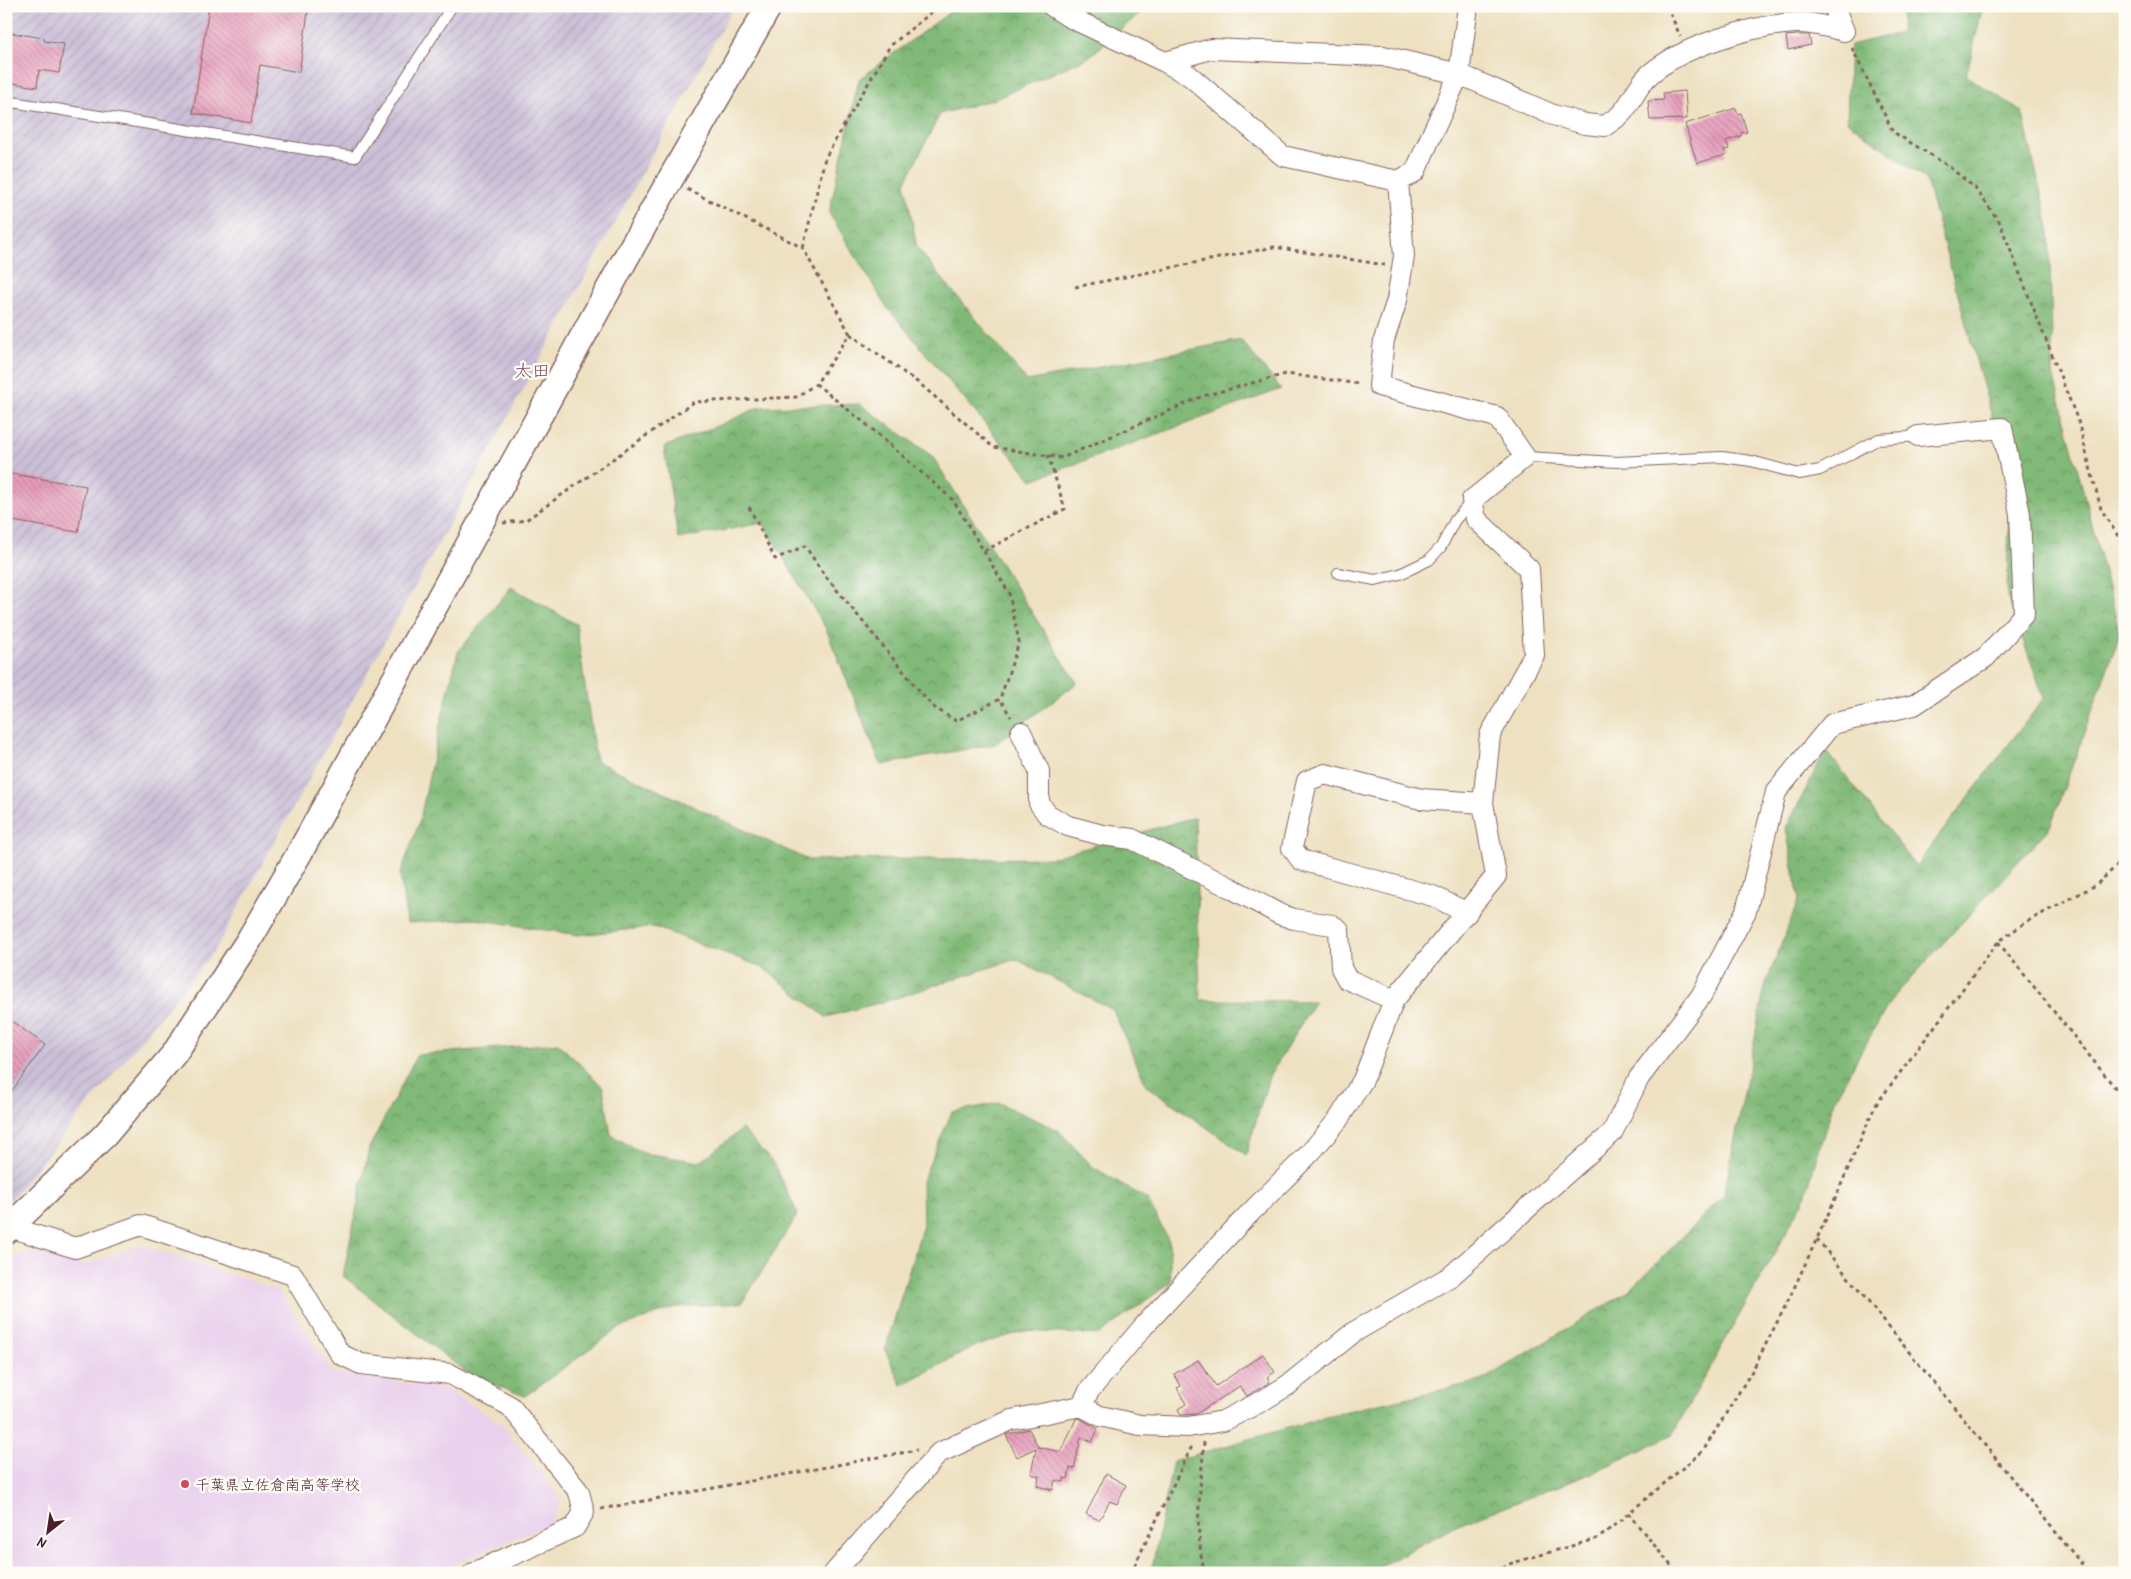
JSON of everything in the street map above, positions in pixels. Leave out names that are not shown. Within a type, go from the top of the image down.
[{"type":"street","points":[[473,1573],[575,1528],[584,1512],[579,1492],[510,1406],[450,1374],[361,1364],[340,1354],[293,1275],[141,1224],[76,1248],[8,1229],[104,1135],[174,1054],[248,940],[300,852],[670,180],[769,6]]},
{"type":"street","points":[[1052,6],[1069,17],[1166,62],[1190,76],[1283,156],[1398,181],[1415,172],[1459,74],[1468,6]]},
{"type":"street","points":[[1834,6],[1844,31]]},
{"type":"street","points":[[1166,62],[1211,49],[1383,56],[1459,74],[1553,116],[1585,124],[1605,126],[1622,114],[1634,93],[1650,74],[1686,50],[1756,29],[1796,22],[1825,25],[1844,31]]},
{"type":"street","points":[[1081,1406],[1089,1391],[1143,1327],[1240,1223],[1310,1153],[1338,1120],[1363,1080],[1394,1000],[1496,876],[1483,803],[1490,735],[1534,655],[1529,569],[1476,520],[1472,500],[1525,457],[1497,417],[1379,386],[1384,340],[1397,300],[1404,256],[1398,181]]},
{"type":"street","points":[[834,1573],[940,1453],[1011,1420],[1081,1406],[1100,1416],[1140,1425],[1188,1427],[1223,1421],[1262,1402],[1288,1385],[1354,1332],[1451,1276],[1612,1133],[1639,1078],[1700,996],[1746,911],[1776,792],[1832,724],[1914,705],[1986,657],[2024,614],[2020,514],[2002,428],[1918,436]]},
{"type":"street","points":[[1021,732],[1039,771],[1039,803],[1047,814],[1068,826],[1102,835],[1132,839],[1279,914],[1332,925],[1339,930],[1341,968],[1347,979],[1394,1000]]},
{"type":"street","points":[[1467,913],[1433,896],[1301,860],[1292,848],[1307,781],[1324,774],[1421,799],[1483,803]]},
{"type":"lane","points":[[6,101],[355,157],[452,6]]},
{"type":"lane","points":[[1525,457],[1618,462],[1722,457],[1751,461],[1799,474],[1820,470],[1879,439],[1918,436]]},
{"type":"lane","points":[[1338,573],[1375,580],[1400,574],[1429,560],[1441,547],[1455,520],[1472,500]]},
{"type":"path","points":[[803,248],[825,158],[890,46],[940,6]]},
{"type":"path","points":[[1669,6],[1668,8],[1686,50]]},
{"type":"path","points":[[1844,31],[1865,78],[1893,132],[1947,165],[1961,176],[1975,188],[1999,221],[2078,421],[2101,509],[2125,547]]},
{"type":"path","points":[[670,180],[803,248],[850,334],[920,384],[993,447],[1062,458],[1203,396],[1286,374],[1379,386]]},
{"type":"path","points":[[1075,287],[1274,247],[1402,268]]},
{"type":"path","points":[[479,527],[526,520],[694,402],[796,397],[816,384],[850,334]]},
{"type":"path","points":[[749,507],[775,559],[805,546],[823,573],[932,706],[956,721],[1000,700],[1019,642],[1009,593],[954,500],[866,424],[816,384]]},
{"type":"path","points":[[984,551],[1065,509],[1048,455]]},
{"type":"path","points":[[1000,700],[1021,732]]},
{"type":"path","points":[[1496,1573],[1509,1564],[1599,1538],[1703,1451],[1752,1372],[1817,1239],[1875,1106],[1998,942],[2026,922],[2096,884],[2125,858]]},
{"type":"path","points":[[1998,942],[2125,1100]]},
{"type":"path","points":[[1817,1239],[2089,1573]]},
{"type":"path","points":[[1132,1573],[1203,1425]]},
{"type":"path","points":[[1203,1425],[1198,1515],[1201,1559],[1205,1573]]},
{"type":"path","points":[[584,1512],[923,1449],[940,1453]]},
{"type":"path","points":[[1628,1513],[1677,1573]]},
{"type":"shaded area","points":[[6,6],[734,6],[215,950],[6,1205]]},
{"type":"shaded area","points":[[141,1245],[278,1290],[333,1373],[443,1388],[500,1422],[562,1500],[551,1523],[433,1573],[6,1573],[6,1267],[24,1251],[84,1265]]},
{"type":"green space","points":[[958,6],[1148,6],[1089,57],[995,99],[940,114],[905,183],[917,248],[1027,381],[1241,340],[1281,389],[1032,480],[886,306],[829,213],[859,79]]},
{"type":"green space","points":[[1902,6],[1983,6],[1966,76],[2022,111],[2049,228],[2053,374],[2120,634],[2050,827],[1891,1000],[1834,1100],[1804,1200],[1672,1435],[1592,1473],[1458,1525],[1367,1573],[1151,1573],[1173,1461],[1347,1411],[1481,1381],[1629,1291],[1724,1195],[1765,986],[1799,899],[1786,828],[1826,750],[1916,866],[2044,698],[2007,596],[2010,482],[1926,180],[1847,121],[1850,45],[1901,33]]},
{"type":"green space","points":[[859,404],[932,456],[1077,683],[995,744],[881,765],[826,629],[763,523],[678,539],[664,447],[759,407]]},
{"type":"green space","points":[[511,587],[576,624],[596,761],[808,860],[1051,858],[1195,817],[1200,1000],[1315,1001],[1269,1077],[1246,1155],[1146,1085],[1113,1010],[1016,959],[890,1000],[826,1017],[762,967],[654,927],[578,935],[475,919],[407,923],[400,875],[420,820],[439,729],[458,652]]},
{"type":"green space","points":[[558,1043],[603,1087],[611,1135],[643,1153],[700,1162],[742,1129],[774,1164],[798,1214],[742,1303],[676,1307],[619,1328],[525,1396],[471,1376],[343,1276],[369,1148],[417,1055]]},
{"type":"green space","points":[[999,1103],[1058,1130],[1093,1167],[1147,1199],[1169,1241],[1171,1282],[1099,1335],[1024,1331],[976,1346],[902,1385],[885,1350],[923,1225],[922,1181],[952,1112]]},
{"type":"building","points":[[209,6],[309,6],[299,72],[260,65],[251,123],[193,113]]},
{"type":"building","points":[[6,32],[44,38],[44,41],[64,44],[59,73],[39,70],[37,87],[6,82]]},
{"type":"building","points":[[1809,35],[1811,45],[1788,50],[1786,36]]},
{"type":"building","points":[[1685,91],[1687,119],[1650,120],[1648,101],[1664,100],[1663,93]]},
{"type":"building","points":[[1736,108],[1738,114],[1741,113],[1747,132],[1726,141],[1729,149],[1724,150],[1726,155],[1697,163],[1685,124]]},
{"type":"building","points":[[6,473],[86,486],[78,532],[6,520]]},
{"type":"building","points":[[6,1017],[45,1045],[6,1099]]},
{"type":"building","points":[[1263,1354],[1275,1372],[1267,1377],[1270,1382],[1247,1396],[1240,1386],[1196,1414],[1181,1415],[1178,1409],[1186,1404],[1177,1388],[1181,1386],[1174,1374],[1198,1360],[1216,1386]]},
{"type":"building","points":[[1079,1418],[1098,1429],[1092,1442],[1081,1437],[1074,1469],[1070,1468],[1068,1479],[1064,1478],[1064,1482],[1055,1480],[1053,1490],[1037,1486],[1039,1476],[1031,1474],[1036,1448],[1017,1457],[1006,1435],[1029,1429],[1038,1447],[1061,1452],[1076,1419]]},
{"type":"building","points":[[1106,1474],[1126,1485],[1117,1504],[1110,1501],[1099,1520],[1086,1514]]},
{"type":"place","name":"千葉県立佐倉南高等学校","points":[[185,1484]]},
{"type":"district","name":"太田","points":[[532,370]]}]
